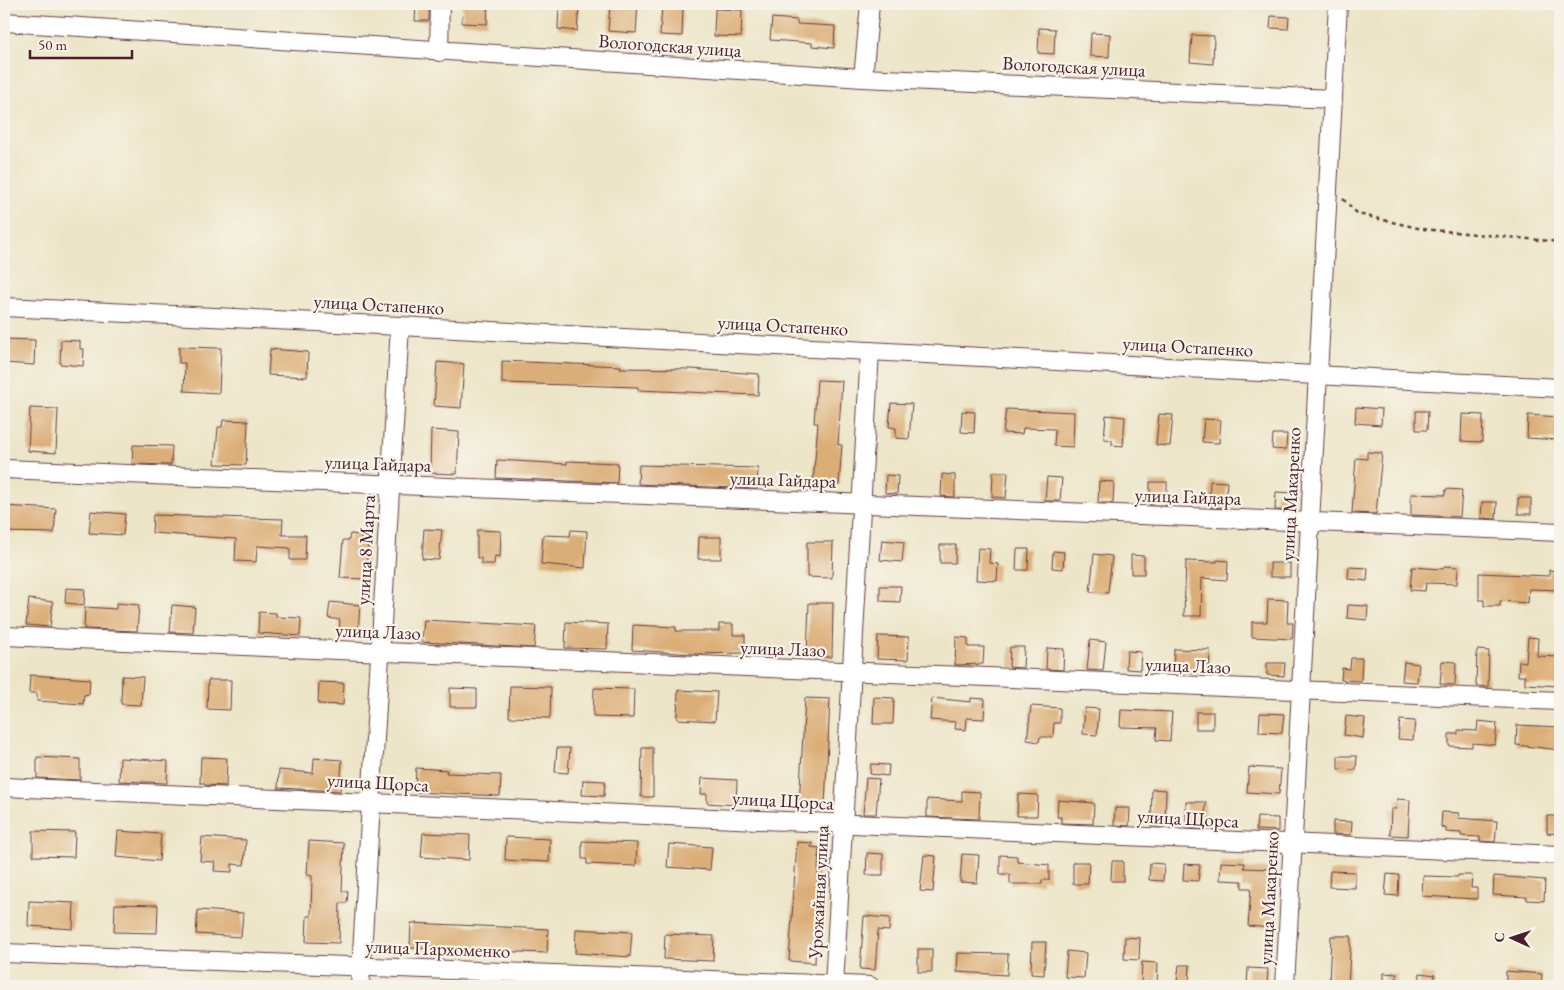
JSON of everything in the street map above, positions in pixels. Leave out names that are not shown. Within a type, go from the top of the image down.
[{"type":"street","points":[[439,52],[440,4]]},
{"type":"street","points":[[863,78],[870,4]]},
{"type":"street","name":"улица Макаренко","points":[[1285,986],[1338,4]]},
{"type":"street","name":"Вологодская улица","points":[[4,22],[439,52],[863,78],[1333,99]]},
{"type":"street","name":"улица Остапенко","points":[[4,307],[400,326],[1560,388]]},
{"type":"street","name":"улица 8 Марта","points":[[360,986],[400,326]]},
{"type":"street","name":"Урожайная улица","points":[[834,986],[870,351]]},
{"type":"street","name":"улица Гайдара","points":[[4,469],[1560,532]]},
{"type":"street","name":"улица Лазо","points":[[4,636],[1560,702]]},
{"type":"street","name":"улица Щорса","points":[[4,787],[1560,855]]},
{"type":"street","name":"улица Пархоменко","points":[[4,953],[870,986]]},
{"type":"path","points":[[1329,185],[1358,214],[1422,229],[1560,242]]},
{"type":"building","points":[[416,4],[429,4],[429,21],[415,21]]},
{"type":"building","points":[[463,4],[488,5],[487,24],[462,23]]},
{"type":"building","points":[[610,4],[638,4],[636,33],[608,31]]},
{"type":"building","points":[[662,5],[683,6],[682,36],[660,35]]},
{"type":"building","points":[[559,6],[579,8],[577,31],[558,29]]},
{"type":"building","points":[[715,9],[742,10],[741,37],[714,36]]},
{"type":"building","points":[[1271,16],[1289,17],[1288,29],[1270,28]]},
{"type":"building","points":[[772,18],[797,20],[797,24],[835,26],[834,48],[812,46],[812,43],[770,40]]},
{"type":"building","points":[[1039,28],[1055,29],[1054,54],[1038,53]]},
{"type":"building","points":[[1091,33],[1110,34],[1109,57],[1090,56]]},
{"type":"building","points":[[1192,35],[1214,36],[1213,64],[1190,62]]},
{"type":"building","points":[[4,339],[35,340],[34,365],[4,363]]},
{"type":"building","points":[[61,340],[80,341],[80,349],[84,349],[83,366],[60,364]]},
{"type":"building","points":[[179,347],[221,348],[219,393],[184,391],[185,363],[179,363]]},
{"type":"building","points":[[270,349],[308,352],[307,377],[268,375]]},
{"type":"building","points":[[502,361],[621,366],[620,368],[691,369],[759,374],[758,395],[638,390],[638,387],[502,383]]},
{"type":"building","points":[[437,362],[464,364],[461,408],[434,406]]},
{"type":"building","points":[[817,380],[842,381],[838,445],[842,445],[839,485],[813,483],[818,423],[814,423]]},
{"type":"building","points":[[891,403],[912,404],[909,439],[896,438],[896,428],[889,427]]},
{"type":"building","points":[[1356,407],[1382,409],[1381,425],[1355,423]]},
{"type":"building","points":[[30,408],[58,409],[56,453],[28,451]]},
{"type":"building","points":[[1006,409],[1074,412],[1073,447],[1054,446],[1055,429],[1023,428],[1022,434],[1003,433]]},
{"type":"building","points":[[962,411],[975,412],[974,433],[961,432]]},
{"type":"building","points":[[1416,411],[1428,411],[1427,430],[1416,430]]},
{"type":"building","points":[[1159,414],[1173,415],[1170,446],[1156,445]]},
{"type":"building","points":[[1462,414],[1483,415],[1482,442],[1461,441]]},
{"type":"building","points":[[1106,415],[1125,417],[1123,446],[1112,445],[1112,440],[1104,439]]},
{"type":"building","points":[[1528,415],[1560,417],[1560,440],[1527,438]]},
{"type":"building","points":[[1204,419],[1221,420],[1219,443],[1202,442]]},
{"type":"building","points":[[223,420],[248,421],[246,465],[215,464],[218,427],[222,427]]},
{"type":"building","points":[[431,430],[459,432],[457,474],[430,473]]},
{"type":"building","points":[[1273,434],[1287,434],[1286,450],[1272,449]]},
{"type":"building","points":[[133,445],[172,446],[171,465],[132,464]]},
{"type":"building","points":[[1367,452],[1382,453],[1376,514],[1352,513],[1356,458],[1367,459]]},
{"type":"building","points":[[497,460],[567,464],[567,461],[618,463],[617,483],[496,478]]},
{"type":"building","points":[[639,465],[758,468],[757,489],[638,484]]},
{"type":"building","points":[[993,472],[1008,472],[1006,498],[992,497]]},
{"type":"building","points":[[942,474],[955,475],[955,497],[941,496]]},
{"type":"building","points":[[886,475],[898,476],[897,494],[885,493]]},
{"type":"building","points":[[1047,477],[1062,478],[1060,501],[1045,501]]},
{"type":"building","points":[[1099,481],[1114,482],[1113,503],[1098,503]]},
{"type":"building","points":[[1210,481],[1227,482],[1225,508],[1209,507]]},
{"type":"building","points":[[1150,482],[1167,482],[1167,505],[1150,505]]},
{"type":"building","points":[[1446,489],[1462,490],[1460,517],[1411,515],[1411,494],[1445,495]]},
{"type":"building","points":[[1276,492],[1295,493],[1293,511],[1275,510]]},
{"type":"building","points":[[1518,498],[1531,498],[1531,514],[1518,514]]},
{"type":"building","points":[[1482,502],[1497,502],[1496,519],[1481,518]]},
{"type":"building","points":[[4,506],[56,509],[54,533],[4,532]]},
{"type":"building","points":[[91,511],[125,514],[123,535],[89,533]]},
{"type":"building","points":[[153,515],[283,519],[282,535],[306,535],[305,560],[290,560],[290,548],[257,546],[256,562],[235,561],[236,539],[152,533]]},
{"type":"building","points":[[424,529],[442,530],[439,560],[422,559]]},
{"type":"building","points":[[477,530],[501,531],[500,557],[495,556],[494,564],[481,564],[481,558],[477,558]]},
{"type":"building","points":[[571,530],[587,531],[585,568],[541,564],[543,535],[570,536]]},
{"type":"building","points":[[350,534],[361,535],[361,540],[368,541],[366,579],[340,578],[343,540],[349,540]]},
{"type":"building","points":[[699,537],[721,537],[721,559],[698,559]]},
{"type":"building","points":[[882,540],[904,542],[902,562],[880,560]]},
{"type":"building","points":[[807,542],[833,542],[832,578],[807,577]]},
{"type":"building","points":[[940,545],[956,545],[955,563],[940,563]]},
{"type":"building","points":[[978,548],[990,549],[989,563],[998,564],[997,581],[976,580]]},
{"type":"building","points":[[1017,549],[1029,549],[1028,570],[1016,570]]},
{"type":"building","points":[[1053,551],[1064,552],[1063,569],[1052,568]]},
{"type":"building","points":[[1094,554],[1112,556],[1108,593],[1090,592]]},
{"type":"building","points":[[1131,555],[1144,556],[1144,574],[1131,574]]},
{"type":"building","points":[[1217,560],[1228,561],[1227,580],[1202,578],[1201,616],[1184,616],[1186,561],[1217,562]]},
{"type":"building","points":[[1270,563],[1290,563],[1290,577],[1270,577]]},
{"type":"building","points":[[1444,566],[1458,567],[1457,584],[1426,583],[1425,591],[1410,590],[1412,567],[1443,569]]},
{"type":"building","points":[[1349,567],[1368,568],[1367,581],[1348,579]]},
{"type":"building","points":[[1549,570],[1560,571],[1560,590],[1529,589],[1528,603],[1500,601],[1500,606],[1484,606],[1484,600],[1479,600],[1479,573],[1549,576]]},
{"type":"building","points":[[880,586],[901,586],[900,602],[880,601]]},
{"type":"building","points":[[66,588],[85,589],[84,605],[65,603]]},
{"type":"building","points":[[29,599],[53,602],[50,627],[26,625]]},
{"type":"building","points":[[1268,599],[1288,600],[1287,623],[1293,623],[1292,639],[1252,637],[1252,622],[1267,622]]},
{"type":"building","points":[[330,602],[360,605],[358,634],[339,632],[340,620],[328,618]]},
{"type":"building","points":[[116,603],[139,605],[137,631],[84,629],[85,607],[116,609]]},
{"type":"building","points":[[809,603],[833,603],[832,657],[807,657]]},
{"type":"building","points":[[172,605],[195,607],[193,633],[170,632]]},
{"type":"building","points":[[1348,605],[1368,606],[1367,620],[1347,618]]},
{"type":"building","points":[[259,612],[276,613],[276,617],[301,618],[300,636],[258,633]]},
{"type":"building","points":[[424,620],[536,626],[534,648],[422,642]]},
{"type":"building","points":[[566,622],[608,624],[607,649],[565,648]]},
{"type":"building","points":[[719,624],[733,624],[733,635],[745,635],[745,653],[692,654],[632,650],[633,625],[676,627],[676,631],[719,631]]},
{"type":"building","points":[[878,636],[909,637],[908,660],[877,659]]},
{"type":"building","points":[[956,637],[968,638],[968,647],[984,647],[983,664],[955,665]]},
{"type":"building","points":[[1528,637],[1538,638],[1537,656],[1560,657],[1560,686],[1525,684],[1525,676],[1518,676],[1519,661],[1526,662]]},
{"type":"building","points":[[1090,640],[1106,642],[1103,671],[1087,670]]},
{"type":"building","points":[[1010,647],[1024,647],[1023,668],[1009,667]]},
{"type":"building","points":[[1047,648],[1064,649],[1063,670],[1046,669]]},
{"type":"building","points":[[1174,649],[1210,650],[1209,673],[1173,672]]},
{"type":"building","points":[[1477,650],[1489,651],[1488,687],[1476,686]]},
{"type":"building","points":[[1127,651],[1141,652],[1140,670],[1126,669]]},
{"type":"building","points":[[1351,658],[1362,658],[1361,681],[1341,680],[1342,668],[1350,669]]},
{"type":"building","points":[[1442,661],[1456,662],[1455,685],[1440,684]]},
{"type":"building","points":[[1404,662],[1419,664],[1417,682],[1402,681]]},
{"type":"building","points":[[1267,663],[1285,663],[1284,676],[1267,675]]},
{"type":"building","points":[[30,675],[90,679],[89,694],[84,695],[83,704],[37,701],[37,693],[29,693]]},
{"type":"building","points":[[122,676],[143,677],[141,705],[121,704]]},
{"type":"building","points":[[208,680],[231,680],[230,710],[207,709]]},
{"type":"building","points":[[319,682],[344,683],[343,705],[318,704]]},
{"type":"building","points":[[510,686],[551,687],[550,718],[509,717]]},
{"type":"building","points":[[450,688],[477,689],[477,707],[450,707]]},
{"type":"building","points":[[594,688],[634,689],[633,718],[593,717]]},
{"type":"building","points":[[678,690],[717,692],[715,721],[677,719]]},
{"type":"building","points":[[874,697],[894,698],[893,724],[873,724]]},
{"type":"building","points":[[805,698],[830,699],[825,806],[799,805]]},
{"type":"building","points":[[932,698],[971,702],[971,698],[985,699],[984,719],[967,718],[966,730],[955,729],[956,722],[930,720]]},
{"type":"building","points":[[1031,706],[1060,708],[1060,723],[1054,723],[1053,737],[1040,737],[1039,742],[1027,740]]},
{"type":"building","points":[[1085,708],[1099,709],[1097,735],[1083,734]]},
{"type":"building","points":[[1121,710],[1172,712],[1170,741],[1156,740],[1157,728],[1120,727]]},
{"type":"building","points":[[1196,712],[1213,712],[1213,729],[1196,729]]},
{"type":"building","points":[[1260,713],[1284,714],[1282,733],[1259,732]]},
{"type":"building","points":[[1346,716],[1365,718],[1363,738],[1344,735]]},
{"type":"building","points":[[1400,720],[1415,721],[1413,740],[1398,739]]},
{"type":"building","points":[[1478,721],[1497,723],[1495,745],[1472,743],[1472,747],[1449,746],[1449,734],[1458,734],[1458,730],[1477,731]]},
{"type":"building","points":[[1517,725],[1559,727],[1560,750],[1516,745]]},
{"type":"building","points":[[557,748],[570,748],[568,773],[555,772]]},
{"type":"building","points":[[642,748],[653,748],[653,797],[641,797]]},
{"type":"building","points":[[1338,756],[1357,756],[1356,770],[1338,769]]},
{"type":"building","points":[[37,757],[80,759],[80,780],[37,778]]},
{"type":"building","points":[[201,757],[227,758],[226,786],[200,783]]},
{"type":"building","points":[[120,758],[168,761],[167,783],[119,781]]},
{"type":"building","points":[[314,758],[342,760],[340,791],[278,788],[279,770],[313,773]]},
{"type":"building","points":[[871,764],[889,765],[888,776],[870,774]]},
{"type":"building","points":[[1249,767],[1281,769],[1279,794],[1247,792]]},
{"type":"building","points":[[416,768],[447,770],[446,773],[501,775],[500,796],[415,792]]},
{"type":"building","points":[[702,778],[737,780],[736,805],[707,803],[707,794],[701,794]]},
{"type":"building","points":[[866,778],[879,779],[876,814],[863,814]]},
{"type":"building","points":[[583,780],[605,781],[604,796],[582,795]]},
{"type":"building","points":[[1152,789],[1166,790],[1165,827],[1151,826]]},
{"type":"building","points":[[962,791],[980,792],[979,819],[927,817],[927,799],[962,801]]},
{"type":"building","points":[[1018,794],[1038,795],[1037,816],[1017,816]]},
{"type":"building","points":[[1397,799],[1410,800],[1408,836],[1390,835],[1391,809],[1396,809]]},
{"type":"building","points":[[1058,800],[1094,803],[1093,824],[1061,823],[1061,817],[1057,817]]},
{"type":"building","points":[[1186,802],[1206,802],[1204,829],[1186,828]]},
{"type":"building","points":[[1115,808],[1130,808],[1129,826],[1114,825]]},
{"type":"building","points":[[1442,812],[1459,813],[1458,818],[1497,821],[1495,842],[1480,841],[1480,837],[1461,836],[1461,833],[1446,832],[1446,828],[1441,827]]},
{"type":"building","points":[[1547,816],[1560,816],[1560,834],[1547,833]]},
{"type":"building","points":[[1257,817],[1278,818],[1278,831],[1256,830]]},
{"type":"building","points":[[1333,821],[1352,822],[1351,835],[1333,834]]},
{"type":"building","points":[[33,831],[75,832],[74,857],[33,856]]},
{"type":"building","points":[[118,831],[161,834],[159,861],[116,857]]},
{"type":"building","points":[[423,833],[470,835],[469,860],[421,857]]},
{"type":"building","points":[[202,837],[246,840],[244,865],[232,864],[232,872],[214,871],[215,862],[200,861]]},
{"type":"building","points":[[506,837],[550,839],[549,862],[505,860]]},
{"type":"building","points":[[309,841],[344,843],[342,891],[348,891],[347,903],[340,903],[339,943],[306,942],[307,916],[311,916],[312,876],[307,875]]},
{"type":"building","points":[[582,841],[637,843],[636,866],[587,864],[587,859],[582,859]]},
{"type":"building","points":[[797,842],[812,843],[811,847],[819,848],[815,963],[789,961]]},
{"type":"building","points":[[669,844],[712,847],[710,870],[667,867]]},
{"type":"building","points":[[867,853],[883,854],[883,875],[866,875]]},
{"type":"building","points":[[962,854],[979,855],[977,883],[960,882]]},
{"type":"building","points":[[924,855],[936,856],[933,892],[920,891]]},
{"type":"building","points":[[1000,855],[1017,856],[1017,862],[1049,865],[1049,880],[1042,880],[1042,884],[1010,884],[1010,874],[1000,874]]},
{"type":"building","points":[[1112,861],[1123,861],[1123,881],[1111,881]]},
{"type":"building","points":[[1073,862],[1089,862],[1088,884],[1073,884]]},
{"type":"building","points":[[1221,862],[1245,863],[1244,868],[1272,869],[1270,907],[1274,908],[1273,928],[1248,926],[1251,888],[1242,888],[1242,881],[1220,880]]},
{"type":"building","points":[[1150,863],[1164,864],[1163,881],[1149,880]]},
{"type":"building","points":[[1184,864],[1200,865],[1198,881],[1183,880]]},
{"type":"building","points":[[1330,871],[1355,872],[1355,888],[1329,887]]},
{"type":"building","points":[[1387,874],[1399,875],[1398,896],[1385,895]]},
{"type":"building","points":[[1458,875],[1472,875],[1471,888],[1477,888],[1477,899],[1422,896],[1423,876],[1458,877]]},
{"type":"building","points":[[1494,876],[1545,880],[1544,901],[1527,900],[1527,897],[1493,895]]},
{"type":"building","points":[[29,901],[74,903],[73,929],[28,926]]},
{"type":"building","points":[[115,904],[158,905],[157,933],[114,932]]},
{"type":"building","points":[[198,910],[243,913],[241,937],[196,934]]},
{"type":"building","points":[[864,916],[890,918],[889,931],[878,930],[875,970],[860,969]]},
{"type":"building","points":[[411,923],[548,929],[547,953],[410,948]]},
{"type":"building","points":[[576,929],[632,932],[630,957],[575,953]]},
{"type":"building","points":[[665,934],[714,936],[713,961],[664,959]]},
{"type":"building","points":[[1331,936],[1351,936],[1348,986],[1329,986]]},
{"type":"building","points":[[1125,937],[1140,938],[1139,960],[1124,959]]},
{"type":"building","points":[[1032,942],[1046,942],[1044,975],[1031,974]]},
{"type":"building","points":[[918,949],[932,949],[932,972],[918,972]]},
{"type":"building","points":[[1067,951],[1086,953],[1084,978],[1065,977]]},
{"type":"building","points":[[958,953],[1008,954],[1007,975],[957,972]]},
{"type":"building","points":[[1142,962],[1158,963],[1157,985],[1141,984]]},
{"type":"building","points":[[1179,965],[1190,965],[1189,983],[1177,982]]},
{"type":"building","points":[[1248,968],[1268,969],[1267,986],[1247,986]]},
{"type":"building","points":[[1506,971],[1542,974],[1541,986],[1506,986]]},
{"type":"building","points":[[1384,973],[1397,974],[1396,986],[1384,986]]},
{"type":"building","points":[[1420,973],[1435,975],[1434,986],[1419,986]]}]
